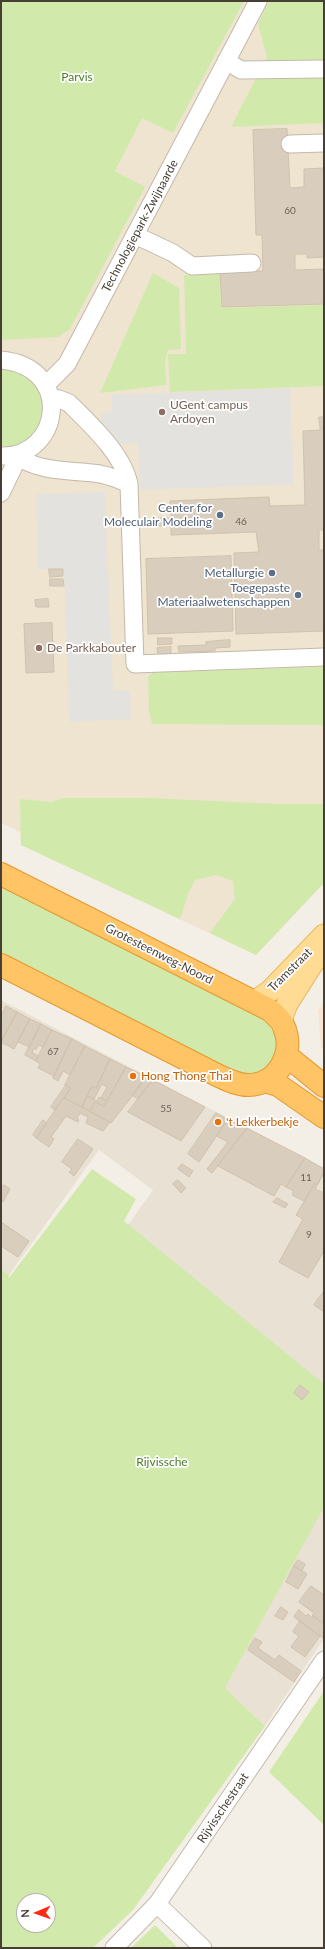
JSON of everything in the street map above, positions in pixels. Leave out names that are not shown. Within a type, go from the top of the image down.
[{"type":"highway","name":"Grotesteenweg-Noord","points":[[1,874],[270,1010],[280,1020],[287,1036],[287,1056]]},
{"type":"highway","points":[[1,965],[218,1076],[243,1084],[255,1084],[265,1081],[276,1074],[282,1067],[287,1056],[324,1086]]},
{"type":"highway","points":[[265,1081],[278,1085],[324,1117]]},
{"type":"main road","name":"Tramstraat","points":[[254,1002],[270,991],[324,936]]},
{"type":"main road","name":"Tramstraat","points":[[280,1020],[287,1004],[324,945]]},
{"type":"street","name":"Technologiepark-Zwijnaarde","points":[[49,391],[67,364],[258,1]]},
{"type":"street","points":[[226,61],[241,70],[324,69]]},
{"type":"street","points":[[290,144],[324,143]]},
{"type":"street","points":[[135,235],[173,253],[192,266],[252,263]]},
{"type":"street","points":[[1,360],[16,361],[30,368],[49,391],[69,403],[80,414],[121,460],[127,473],[129,484],[135,664],[324,658]]},
{"type":"street","points":[[1,493],[11,459],[30,448],[40,439],[48,426],[52,412],[49,391]]},
{"type":"street","points":[[11,459],[31,464],[102,474],[129,484]]},
{"type":"street","name":"Rijvisschestraat","points":[[114,1948],[157,1904],[324,1660]]},
{"type":"street","points":[[157,1904],[203,1948]]},
{"type":"shaded area","name":"UGent campus Ardoyen","points":[[1,1],[324,1],[324,883],[256,955],[21,845],[20,832],[1,823]]},
{"type":"shaded area","points":[[290,388],[294,484],[140,490],[138,443],[117,444],[114,442],[113,431],[102,431],[101,413],[112,412],[112,395]]},
{"type":"shaded area","points":[[105,492],[113,691],[130,691],[131,719],[69,722],[64,569],[38,569],[36,494]]},
{"type":"shaded area","points":[[1,1000],[324,1168],[324,1404],[118,1239],[153,1190],[99,1150],[9,1275],[1,1269]]},
{"type":"shaded area","points":[[324,1001],[324,1050],[321,1048],[318,1011]]},
{"type":"shaded area","points":[[324,1504],[324,1639],[265,1726],[225,1688]]},
{"type":"green space","name":"Parvis","points":[[1,1],[244,1],[173,133],[142,118],[115,171],[145,187],[70,329],[58,337],[1,340]]},
{"type":"green space","points":[[269,1],[324,1],[324,123],[231,127],[267,57],[258,24]]},
{"type":"green space","points":[[153,273],[179,288],[181,349],[168,350],[165,360],[166,385],[100,393]]},
{"type":"green space","points":[[220,273],[221,308],[324,305],[324,386],[170,392],[168,354],[186,354],[184,275]]},
{"type":"green space","points":[[1,368],[16,370],[37,385],[42,397],[44,410],[41,422],[34,433],[24,441],[12,446],[1,446]]},
{"type":"green space","points":[[324,667],[324,725],[152,724],[149,711],[148,677],[153,672]]},
{"type":"green space","points":[[64,798],[148,798],[279,804],[324,804],[324,883],[256,955],[210,933],[235,899],[233,881],[216,875],[195,880],[189,892],[180,919],[21,845],[20,799],[52,802]]},
{"type":"green space","points":[[1,884],[266,1020],[271,1027],[276,1042],[275,1056],[272,1063],[259,1073],[251,1075],[228,1070],[1,954]]},
{"type":"green space","name":"Rijvissche","points":[[92,1169],[136,1199],[124,1221],[324,1384],[324,1507],[225,1688],[265,1726],[133,1910],[93,1948],[1,1948],[1,1269],[9,1275],[8,1279]]},
{"type":"green space","points":[[324,1691],[324,1825],[269,1772]]},
{"type":"green space","points":[[155,1925],[178,1948],[131,1948]]},
{"type":"building","points":[[287,129],[290,188],[304,187],[304,169],[324,168],[324,257],[307,258],[307,254],[295,254],[295,270],[324,269],[324,304],[222,307],[220,272],[263,271],[262,235],[256,235],[253,130]]},
{"type":"building","points":[[319,417],[324,417],[324,530],[319,530],[319,550],[324,550],[324,631],[236,634],[234,553],[259,552],[256,532],[171,535],[171,526],[158,526],[158,518],[171,518],[170,501],[269,497],[270,506],[305,505],[303,431],[320,430]]},
{"type":"building","points":[[231,556],[233,631],[148,634],[146,559]]},
{"type":"building","points":[[49,569],[63,569],[63,576],[50,577]]},
{"type":"building","points":[[50,579],[63,579],[64,586],[50,586]]},
{"type":"building","points":[[48,599],[49,607],[36,607],[35,600]]},
{"type":"building","name":"De Parkkabouter","points":[[52,623],[54,672],[26,673],[24,624]]},
{"type":"building","points":[[158,638],[172,638],[172,644],[158,645]]},
{"type":"building","points":[[230,640],[230,647],[215,648],[215,651],[179,652],[178,646],[206,645],[206,642]]},
{"type":"building","points":[[171,647],[171,654],[158,655],[157,648]]},
{"type":"building","points":[[6,1006],[17,1012],[1,1042],[1,1017]]},
{"type":"building","points":[[17,1012],[30,1019],[14,1049],[1,1042]]},
{"type":"building","points":[[30,1019],[41,1024],[30,1047],[18,1042]]},
{"type":"building","points":[[41,1024],[52,1030],[43,1047],[38,1045],[36,1050],[34,1048],[32,1053],[39,1056],[36,1061],[25,1055]]},
{"type":"building","points":[[52,1030],[72,1039],[54,1076],[38,1068],[40,1064],[36,1061]]},
{"type":"building","points":[[72,1039],[85,1046],[70,1075],[63,1071],[58,1081],[53,1078]]},
{"type":"building","points":[[85,1046],[110,1059],[96,1088],[92,1086],[82,1107],[64,1098],[71,1088],[65,1085]]},
{"type":"building","points":[[110,1059],[126,1067],[107,1101],[101,1098],[107,1087],[102,1084],[94,1099],[87,1096],[92,1086],[96,1088]]},
{"type":"building","points":[[126,1067],[147,1077],[111,1123],[90,1111],[95,1102],[104,1106]]},
{"type":"building","points":[[147,1077],[153,1080],[138,1099],[132,1095]]},
{"type":"building","points":[[153,1080],[205,1107],[181,1141],[128,1112]]},
{"type":"building","points":[[66,1085],[71,1088],[55,1110],[51,1107]]},
{"type":"building","points":[[87,1096],[97,1101],[99,1097],[107,1101],[104,1106],[95,1102],[90,1111],[82,1107]]},
{"type":"building","points":[[64,1098],[110,1122],[103,1131],[86,1123],[88,1117],[80,1113],[77,1118],[79,1120],[78,1122],[66,1116],[51,1137],[54,1139],[49,1147],[36,1138]]},
{"type":"building","points":[[216,1113],[228,1119],[199,1162],[188,1154]]},
{"type":"building","points":[[228,1119],[247,1128],[212,1173],[207,1169],[228,1142],[217,1136]]},
{"type":"building","points":[[43,1120],[47,1123],[37,1138],[33,1135]]},
{"type":"building","points":[[247,1128],[305,1158],[286,1187],[281,1184],[274,1196],[218,1166]]},
{"type":"building","points":[[78,1139],[93,1149],[74,1176],[69,1172],[72,1169],[62,1162]]},
{"type":"building","points":[[305,1158],[324,1169],[324,1172],[317,1185],[315,1183],[304,1201],[292,1195],[294,1191],[286,1187]]},
{"type":"building","points":[[182,1164],[193,1171],[189,1177],[178,1169]]},
{"type":"building","points":[[324,1172],[315,1189],[324,1193],[324,1251],[308,1278],[279,1262],[303,1219],[296,1215],[315,1183],[317,1185]]},
{"type":"building","points":[[178,1180],[186,1188],[181,1193],[173,1184]]},
{"type":"building","points":[[4,1185],[10,1189],[3,1202],[1,1201],[1,1189]]},
{"type":"building","points":[[277,1198],[288,1204],[285,1208],[273,1202]]},
{"type":"building","points":[[1,1222],[29,1241],[18,1257],[1,1246]]},
{"type":"building","points":[[324,1291],[324,1312],[314,1305]]},
{"type":"building","points":[[300,1385],[309,1392],[302,1400],[294,1393]]},
{"type":"building","points":[[298,1560],[305,1564],[302,1571],[294,1566]]},
{"type":"building","points":[[294,1566],[307,1574],[298,1589],[286,1582]]},
{"type":"building","points":[[311,1586],[324,1595],[324,1624],[312,1615],[314,1613],[299,1602]]},
{"type":"building","points":[[281,1607],[288,1612],[283,1620],[275,1616]]},
{"type":"building","points":[[299,1610],[306,1616],[308,1614],[312,1618],[313,1616],[324,1624],[323,1638],[294,1617]]},
{"type":"building","points":[[300,1621],[320,1636],[305,1657],[291,1647],[299,1636],[293,1632]]},
{"type":"building","points":[[255,1638],[262,1642],[258,1648],[275,1660],[279,1655],[301,1671],[294,1682],[248,1650]]},
{"type":"place","name":"UGent campus Ardoyen","points":[[162,412]]},
{"type":"place","name":"Center for Moleculair Modeling","points":[[220,515]]},
{"type":"place","name":"Metallurgie","points":[[272,573]]},
{"type":"place","name":"Toegepaste Materiaalwetenschappen","points":[[298,595]]},
{"type":"place","name":"De Parkkabouter","points":[[39,648]]},
{"type":"place","name":"Hong Thong Thai","points":[[133,1076]]},
{"type":"place","name":"'t Lekkerbekje","points":[[218,1122]]}]
